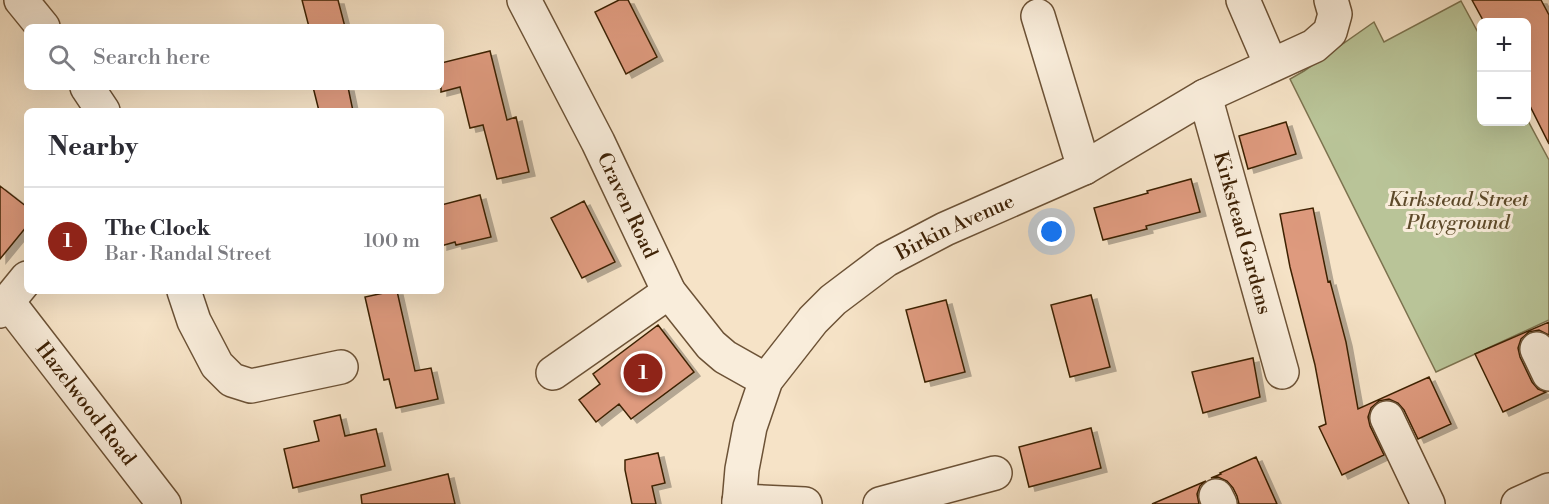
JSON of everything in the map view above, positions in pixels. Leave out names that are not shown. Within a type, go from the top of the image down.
[{"type":"street","points":[[21,0],[41,24]]},
{"type":"street","name":"Craven Road","points":[[524,0],[598,142],[669,292],[711,345],[725,357],[766,380]]},
{"type":"street","points":[[1243,0],[1280,61]]},
{"type":"street","name":"Birkin Avenue","points":[[739,502],[742,469],[750,427],[766,380],[813,320],[832,300],[886,260],[945,229],[1084,168],[1205,96],[1314,46],[1330,32],[1335,14],[1331,0]]},
{"type":"street","points":[[1038,16],[1084,168]]},
{"type":"street","points":[[89,90],[101,108]]},
{"type":"street","name":"Kirkstead Gardens","points":[[1205,96],[1282,372]]},
{"type":"street","points":[[553,373],[669,292]]},
{"type":"street","points":[[185,294],[194,321],[217,365],[232,380],[251,386],[341,367]]},
{"type":"street","name":"Hazelwood Road","points":[[12,297],[164,504]]},
{"type":"street","points":[[1387,418],[1428,504]]},
{"type":"street","points":[[880,504],[995,473]]},
{"type":"street","points":[[1518,504],[1549,490]]},
{"type":"street","points":[[739,502],[805,504]]},
{"type":"green space","name":"Kirkstead Street Playground","points":[[1461,1],[1477,31],[1477,126],[1531,126],[1549,160],[1549,320],[1436,372],[1290,79],[1374,22],[1384,42]]},
{"type":"building","points":[[302,0],[338,0],[344,24],[308,24]]},
{"type":"building","points":[[619,0],[628,0],[657,57],[626,74],[595,12]]},
{"type":"building","points":[[1472,0],[1541,0],[1549,15],[1549,144],[1531,108],[1531,18],[1482,18]]},
{"type":"building","points":[[490,51],[507,120],[516,117],[529,172],[497,179],[483,125],[470,128],[460,87],[441,92],[444,90],[444,62]]},
{"type":"building","points":[[314,90],[349,90],[352,108],[318,108]]},
{"type":"building","points":[[1286,122],[1296,154],[1248,169],[1239,136]]},
{"type":"building","points":[[1191,179],[1200,212],[1103,240],[1094,208]]},
{"type":"building","points":[[0,186],[24,205],[24,230],[0,259]]},
{"type":"building","points":[[480,195],[491,237],[456,245],[455,242],[444,245],[444,204]]},
{"type":"building","points":[[584,201],[615,262],[582,278],[551,218]]},
{"type":"building","points":[[1313,208],[1328,282],[1330,281],[1346,342],[1358,409],[1429,377],[1451,424],[1418,439],[1404,410],[1398,403],[1389,399],[1379,401],[1371,408],[1368,417],[1384,455],[1342,475],[1319,427],[1326,424],[1315,365],[1290,267],[1280,214]]},
{"type":"building","points":[[398,294],[415,371],[431,368],[438,399],[396,408],[389,379],[384,380],[365,297]]},
{"type":"building","points":[[1091,295],[1110,367],[1070,377],[1051,305]]},
{"type":"building","points":[[946,300],[965,372],[925,382],[906,310]]},
{"type":"building","points":[[1549,322],[1549,335],[1539,330],[1529,332],[1521,339],[1518,348],[1532,382],[1538,389],[1546,392],[1503,412],[1475,354]]},
{"type":"building","points":[[658,325],[694,372],[631,419],[619,404],[596,422],[579,400],[600,384],[593,374]]},
{"type":"building","points":[[1253,358],[1260,397],[1203,413],[1192,372]]},
{"type":"building","points":[[340,415],[345,436],[376,429],[385,466],[293,488],[284,449],[319,441],[314,421]]},
{"type":"building","points":[[1091,428],[1101,468],[1029,487],[1019,447]]},
{"type":"building","points":[[658,453],[665,483],[652,486],[656,504],[632,504],[625,460]]},
{"type":"building","points":[[1256,457],[1277,504],[1239,504],[1233,488],[1227,481],[1218,477],[1211,478]]},
{"type":"building","points":[[448,474],[455,504],[362,504],[361,495]]},
{"type":"building","points":[[1206,481],[1200,486],[1197,494],[1199,504],[1152,504]]},
{"type":"place","name":"The Clock","points":[[643,373]]}]
